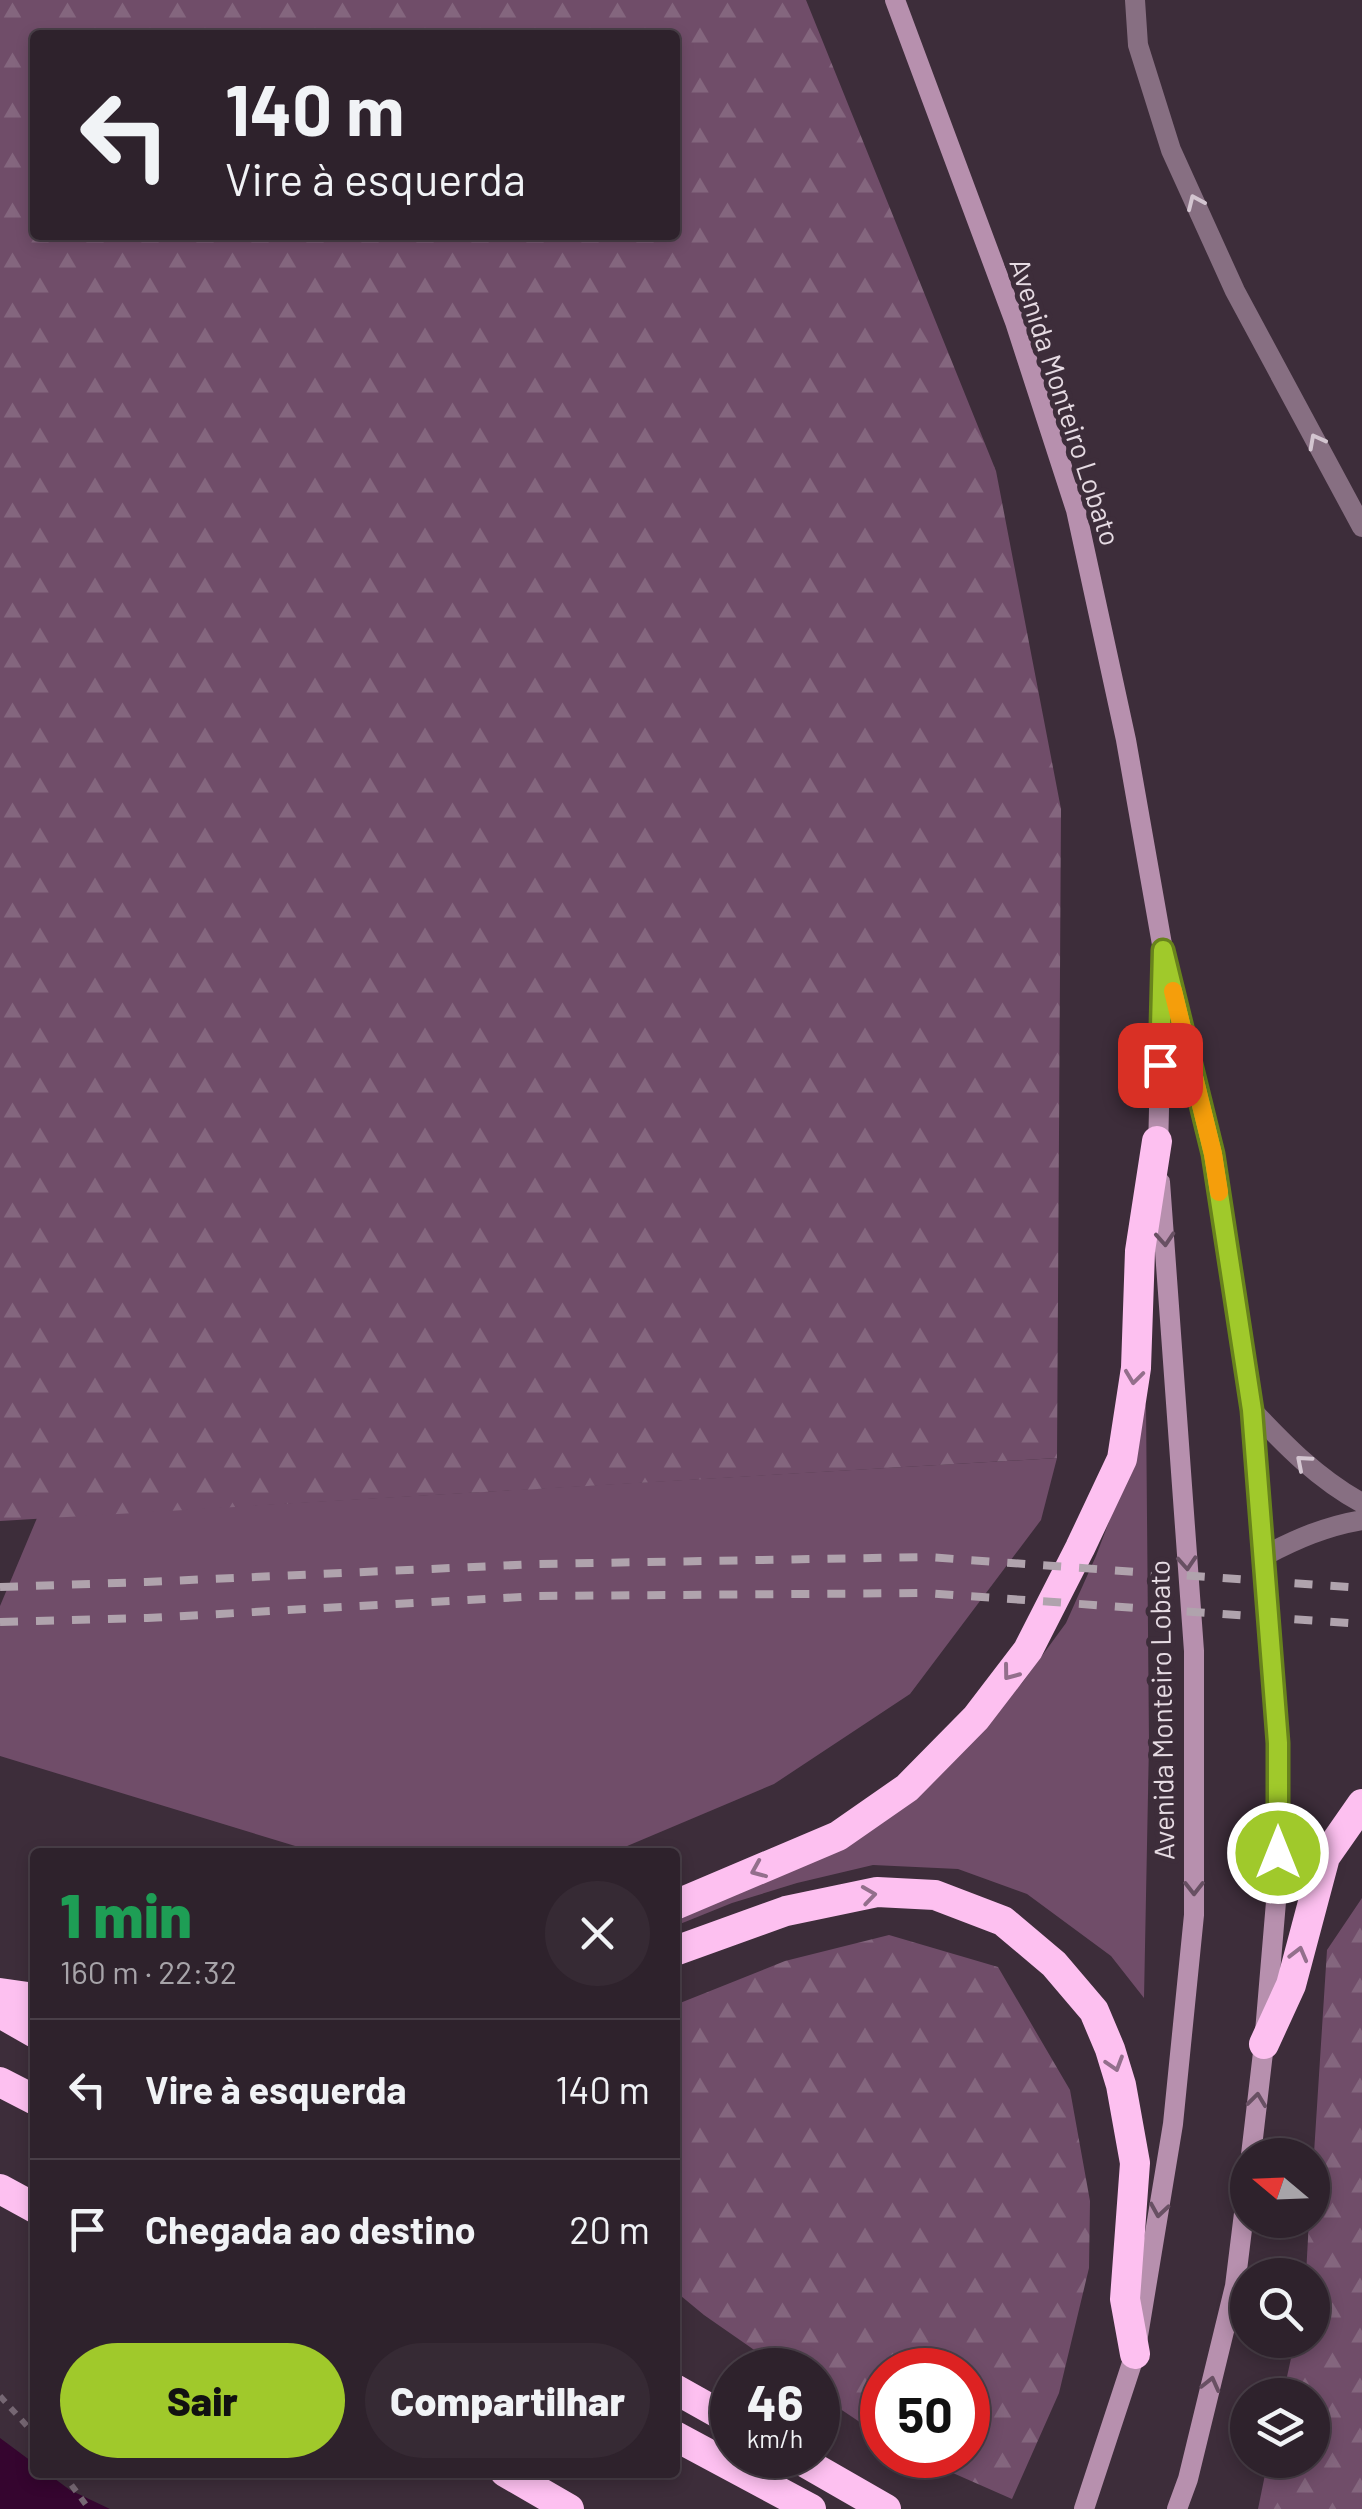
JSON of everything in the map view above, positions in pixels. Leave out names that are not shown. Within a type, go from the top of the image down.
[{"type":"highway","points":[[680,1903],[838,1836],[907,1788],[976,1718],[1028,1650],[1122,1459],[1136,1368],[1140,1251],[1157,1141]]},
{"type":"highway","points":[[1264,2044],[1291,1985],[1325,1857],[1362,1804]]},
{"type":"highway","points":[[680,1949],[786,1911],[877,1892],[936,1896],[1003,1921],[1054,1964],[1094,2011],[1122,2086],[1135,2163],[1125,2300],[1135,2354]]},
{"type":"highway","points":[[0,1993],[30,1997]]},
{"type":"highway","points":[[0,2014],[30,2029]]},
{"type":"highway","points":[[0,2082],[30,2097]]},
{"type":"highway","points":[[0,2189],[30,2205]]},
{"type":"highway","points":[[680,2391],[710,2408]]},
{"type":"highway","points":[[680,2439],[810,2509]]},
{"type":"highway","points":[[515,2478],[570,2509]]},
{"type":"highway","points":[[832,2478],[886,2509]]},
{"type":"main road","name":"Avenida Monteiro Lobato","points":[[895,0],[1015,322],[1076,510],[1126,740],[1163,950],[1213,1154],[1252,1410],[1278,1762],[1278,1890],[1252,2138]]},
{"type":"main road","name":"Avenida Monteiro Lobato","points":[[1084,2509],[1135,2354],[1173,2124],[1194,1915],[1194,1651],[1157,1141],[1163,950]]},
{"type":"main road","points":[[1177,2509],[1188,2479],[1235,2286],[1241,2238]]},
{"type":"lane","points":[[1135,0],[1138,45],[1171,150],[1235,291],[1362,527]]},
{"type":"lane","points":[[1252,1410],[1308,1466],[1362,1503]]},
{"type":"lane","points":[[1264,1556],[1296,1539],[1362,1520]]},
{"type":"path","points":[[0,2396],[30,2429]]},
{"type":"path","points":[[66,2478],[89,2509]]},
{"type":"green space","points":[[0,0],[806,0],[996,471],[1061,809],[1057,1458],[0,1521]]},
{"type":"green space","points":[[1146,1403],[1149,1743],[1144,1998],[1111,1956],[1027,1894],[958,1869],[873,1865],[797,1883],[680,1924],[680,1910],[950,1755],[1022,1683],[1066,1623],[1127,1474]]},
{"type":"green space","points":[[1057,1458],[1041,1520],[910,1694],[774,1784],[622,1848],[302,1848],[0,1756],[0,1606],[37,1518]]},
{"type":"green space","points":[[1362,1898],[1362,2509],[1258,2509],[1264,2478],[1330,2478],[1330,2378],[1287,2378],[1291,2358],[1330,2358],[1330,2258],[1307,2258],[1308,2238],[1330,2238],[1330,2138],[1315,2138],[1327,1950]]},
{"type":"green space","points":[[889,1935],[998,1967],[1070,2090],[1090,2201],[1089,2268],[1059,2393],[1012,2499],[964,2478],[990,2478],[990,2348],[860,2348],[860,2422],[840,2409],[840,2348],[751,2348],[680,2295],[680,2003],[785,1961]]},
{"type":"shaded area","points":[[0,2438],[30,2460],[30,2478],[54,2478],[110,2509],[0,2509]]},
{"type":"railway","points":[[0,1587],[538,1564],[927,1557],[1362,1588]]},
{"type":"railway","points":[[0,1622],[147,1618],[539,1596],[926,1593],[1362,1624]]},
{"type":"slow traffic","points":[[1173,991],[1219,1192]]},
{"type":"route","points":[[1160,1065],[1163,950],[1213,1154],[1252,1410],[1278,1743],[1278,1853]]}]
